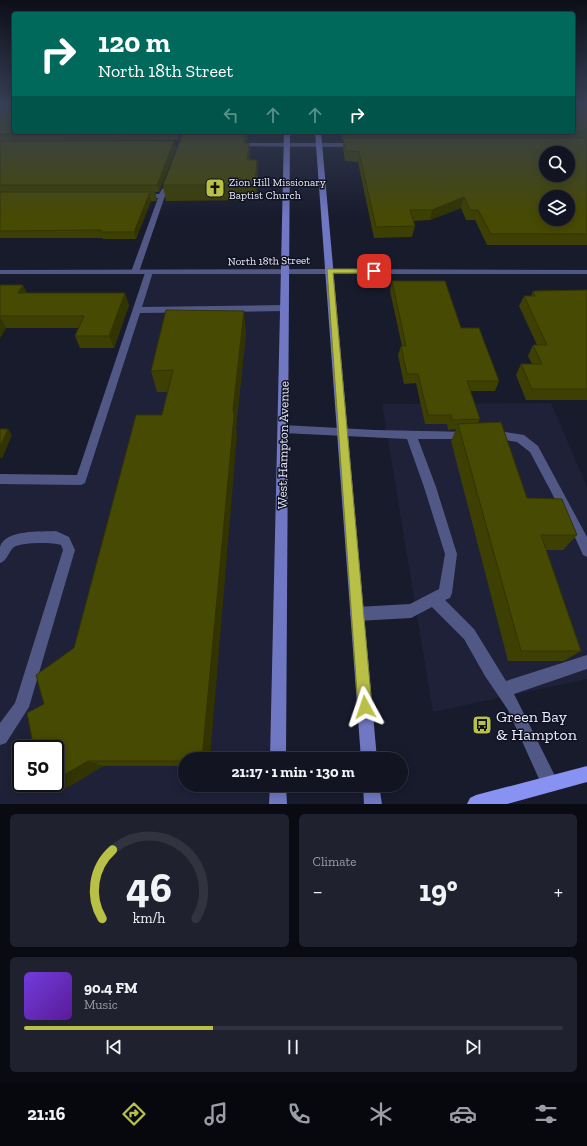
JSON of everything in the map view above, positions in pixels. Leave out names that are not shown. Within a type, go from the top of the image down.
[{"type":"main road","name":"West Hampton Avenue","points":[[278,752],[287,145]]},
{"type":"main road","points":[[319,145],[368,752]]},
{"type":"main road","points":[[476,804],[587,774]]},
{"type":"main road","points":[[278,792],[278,804]]},
{"type":"main road","points":[[372,792],[373,804]]},
{"type":"street","points":[[229,145],[364,145]]},
{"type":"street","points":[[135,272],[168,181]]},
{"type":"street","points":[[124,196],[162,196]]},
{"type":"street","name":"North 18th Street","points":[[0,272],[285,272],[329,270],[587,272]]},
{"type":"street","points":[[0,479],[81,480],[149,272]]},
{"type":"street","points":[[137,310],[285,308]]},
{"type":"street","points":[[283,429],[342,434],[411,436],[482,435],[520,438],[534,449],[577,529],[587,551]]},
{"type":"street","points":[[357,614],[411,611],[445,593],[451,554],[430,487],[411,436]]},
{"type":"street","points":[[0,557],[10,543],[23,538],[56,537],[65,541],[69,550],[21,707],[0,737]]},
{"type":"street","points":[[434,599],[469,634],[513,705],[550,784]]},
{"type":"street","points":[[503,690],[587,662]]},
{"type":"shaded area","points":[[149,272],[285,272],[278,752],[178,752],[178,792],[278,792],[278,804],[0,804],[0,479],[81,480]]},
{"type":"shaded area","points":[[551,403],[587,487],[587,679],[433,712],[382,404]]},
{"type":"building","points":[[0,143],[173,143],[157,185],[0,185]]},
{"type":"building","points":[[179,143],[249,143],[247,160],[257,160],[255,185],[163,185]]},
{"type":"building","points":[[344,143],[587,143],[587,234],[491,234],[478,210],[470,210],[464,197],[432,210],[410,210],[415,226],[376,227],[359,152],[346,151]]},
{"type":"building","points":[[0,192],[155,192],[155,194],[149,194],[134,232],[101,232],[101,230],[0,231]]},
{"type":"building","points":[[392,281],[445,281],[461,328],[479,328],[499,381],[467,381],[480,419],[452,420],[451,415],[428,415],[418,374],[407,374],[401,346],[406,346]]},
{"type":"building","points":[[0,285],[23,285],[18,293],[125,293],[109,336],[75,336],[84,316],[0,316]]},
{"type":"building","points":[[587,290],[587,389],[532,389],[521,364],[542,364],[533,345],[547,345],[524,296],[535,296],[533,291]]},
{"type":"building","points":[[166,310],[244,311],[233,409],[234,416],[203,752],[178,752],[178,761],[88,761],[64,775],[64,740],[32,740],[27,713],[44,704],[36,675],[74,648],[136,415],[162,415],[173,370],[151,371]]},
{"type":"building","points":[[501,422],[527,498],[562,499],[577,535],[541,535],[581,651],[521,651],[458,424]]},
{"type":"building","points":[[0,429],[8,429],[0,447]]},
{"type":"place","name":"Zion Hill Missionary Baptist Church","points":[[215,188]]},
{"type":"place","name":"Green Bay & Hampton","points":[[482,725]]},
{"type":"route","points":[[365,707],[329,270],[374,271]]}]
